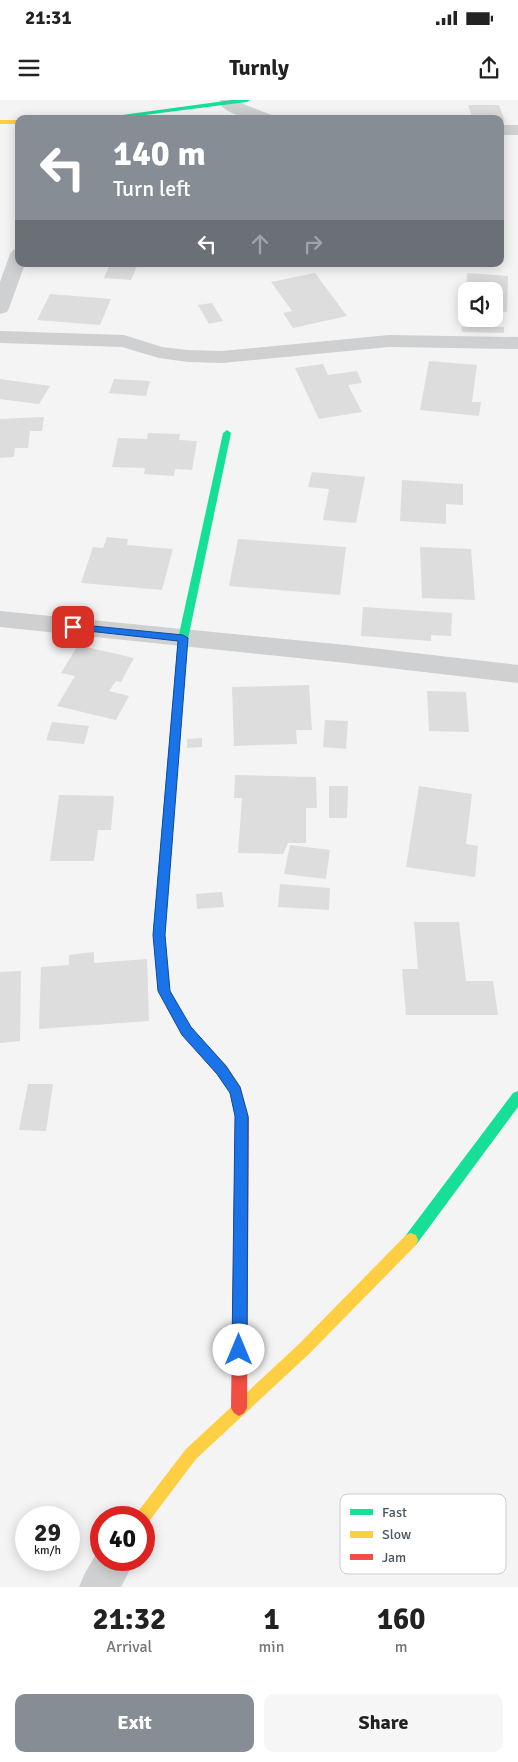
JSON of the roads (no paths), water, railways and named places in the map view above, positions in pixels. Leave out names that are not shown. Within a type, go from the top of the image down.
[{"type":"street","points":[[129,115],[247,100]]},
{"type":"street","points":[[227,103],[257,115]]},
{"type":"street","points":[[0,122],[15,122]]},
{"type":"street","points":[[504,130],[518,130]]},
{"type":"street","points":[[0,308],[15,265]]},
{"type":"street","points":[[0,337],[124,341],[158,352],[188,356],[222,357],[389,341],[518,343],[518,347]]},
{"type":"street","points":[[227,433],[183,638],[159,935],[164,991],[186,1031],[222,1070],[236,1091],[242,1116],[239,1408]]},
{"type":"street","points":[[0,619],[346,654],[518,674]]},
{"type":"street","points":[[150,1506],[191,1454],[304,1349],[417,1233],[518,1097]]},
{"type":"street","points":[[99,1587],[108,1571]]}]
